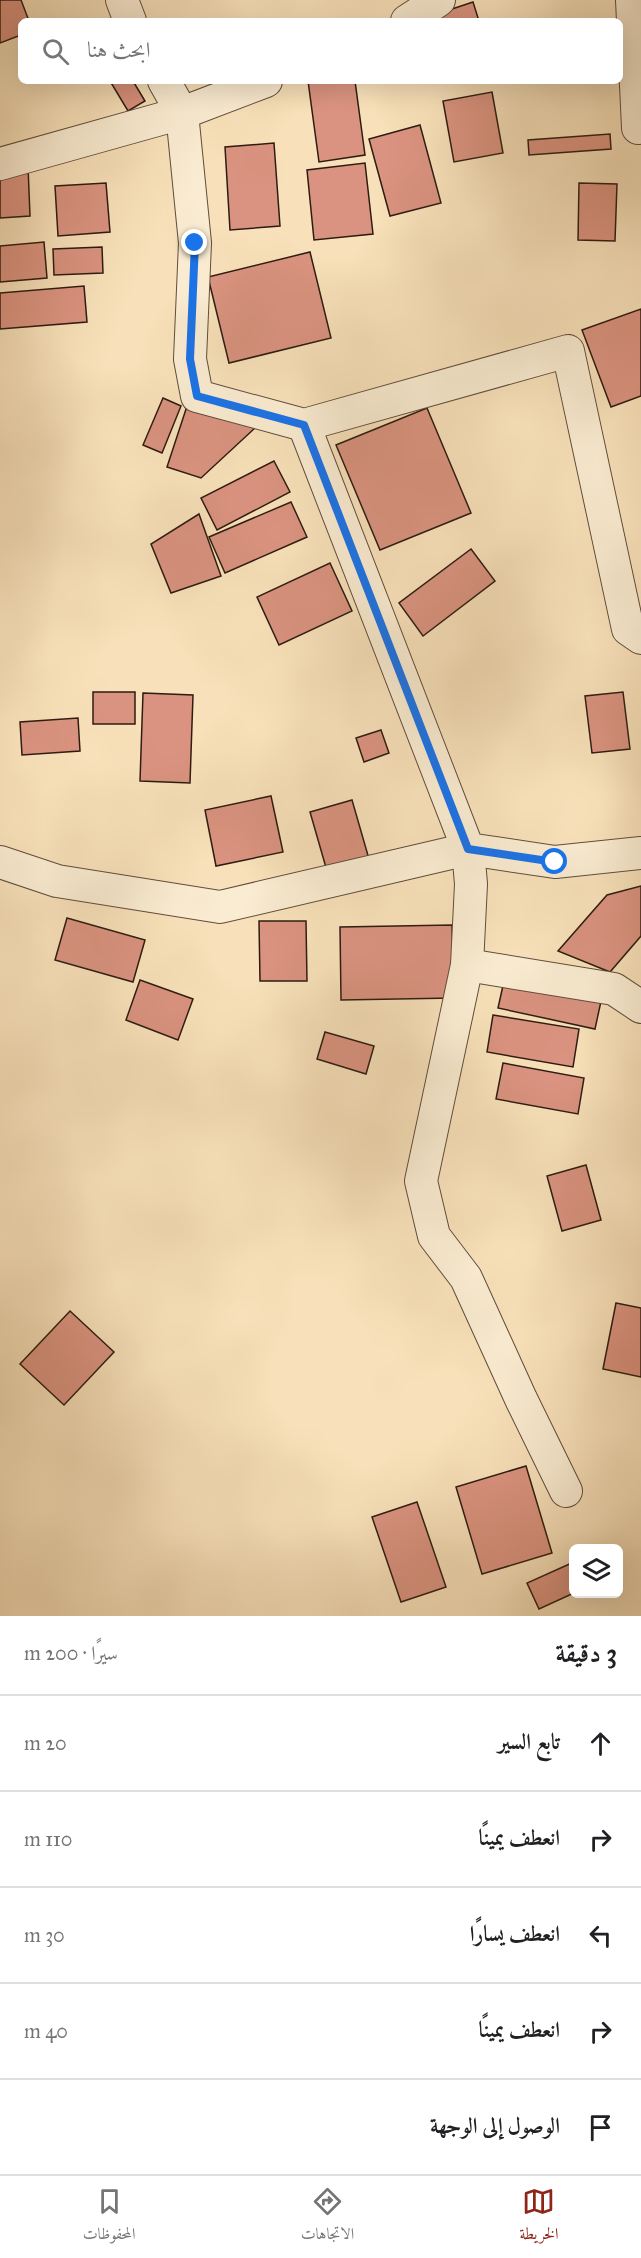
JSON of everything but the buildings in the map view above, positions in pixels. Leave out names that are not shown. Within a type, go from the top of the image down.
[{"type":"street","points":[[122,0],[129,18]]},
{"type":"street","points":[[412,18],[439,0]]},
{"type":"street","points":[[632,0],[638,128]]},
{"type":"street","points":[[166,84],[182,113],[195,243],[190,359],[197,396],[304,425],[568,351],[628,629],[641,638]]},
{"type":"street","points":[[0,164],[182,113],[258,84]]},
{"type":"street","points":[[304,425],[468,849],[471,884],[468,965],[421,1181],[434,1236],[466,1278],[566,1491]]},
{"type":"street","points":[[0,862],[57,881],[220,907],[468,849],[555,862],[641,853]]},
{"type":"street","points":[[468,965],[614,989],[641,1007]]},
{"type":"route","points":[[195,243],[190,359],[197,396],[304,425],[468,849],[555,862]]}]
